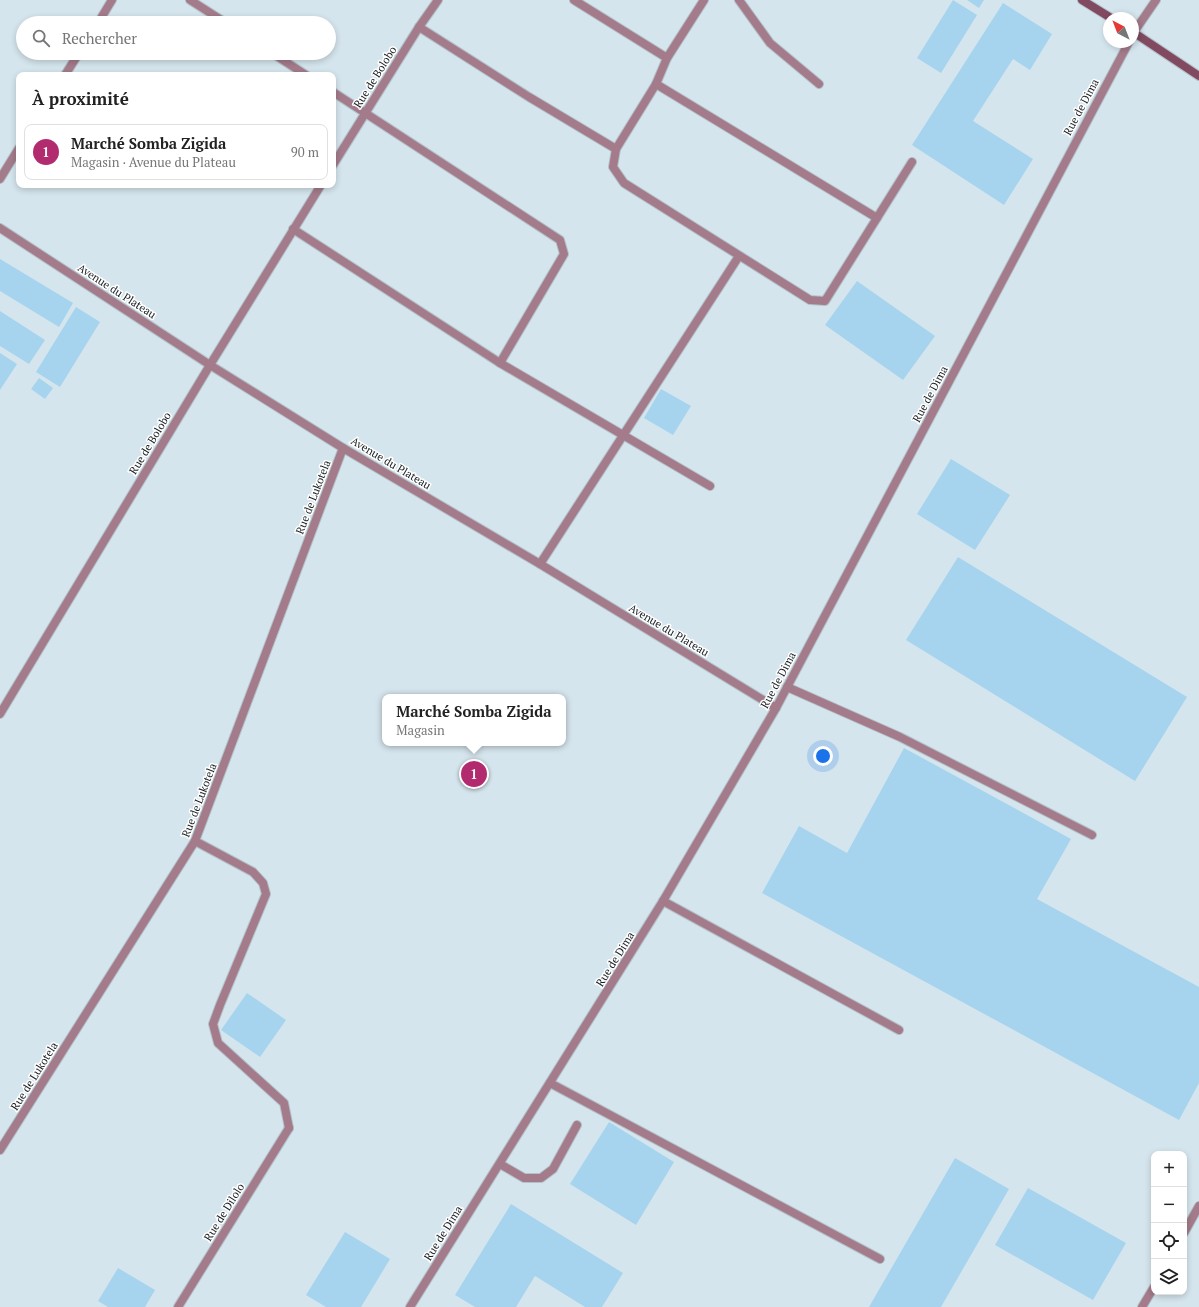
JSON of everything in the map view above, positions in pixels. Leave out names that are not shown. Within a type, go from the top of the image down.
[{"type":"main road","points":[[1082,0],[1103,13]]},
{"type":"main road","points":[[1139,36],[1199,76]]},
{"type":"street","points":[[102,16],[112,0]]},
{"type":"street","points":[[190,0],[215,16]]},
{"type":"street","name":"Rue de Bolobo","points":[[336,161],[419,27],[438,0]]},
{"type":"street","points":[[574,0],[667,58]]},
{"type":"street","points":[[704,0],[667,58],[656,84],[616,149],[613,167],[624,182],[810,300],[825,301],[912,162]]},
{"type":"street","points":[[739,0],[770,43],[819,84]]},
{"type":"street","points":[[1139,24],[1156,0]]},
{"type":"street","points":[[419,27],[529,97],[616,149]]},
{"type":"street","name":"Rue de Dima","points":[[410,1307],[663,901],[776,708],[1126,48]]},
{"type":"street","points":[[67,72],[75,60]]},
{"type":"street","points":[[283,60],[301,72]]},
{"type":"street","points":[[656,84],[877,218]]},
{"type":"street","points":[[336,94],[560,240],[564,254],[500,363]]},
{"type":"street","points":[[0,178],[16,153]]},
{"type":"street","name":"Rue de Bolobo","points":[[0,714],[210,364],[319,188]]},
{"type":"street","name":"Avenue du Plateau","points":[[0,228],[343,448],[540,564],[776,708]]},
{"type":"street","points":[[293,229],[500,363],[710,486]]},
{"type":"street","points":[[540,564],[739,256]]},
{"type":"street","name":"Rue de Lukotela","points":[[0,1150],[195,841],[343,448]]},
{"type":"street","points":[[787,687],[900,736],[1092,835]]},
{"type":"street","name":"Rue de Dilolo","points":[[178,1307],[290,1128],[284,1103],[218,1043],[213,1024],[266,894],[263,883],[253,872],[195,841]]},
{"type":"street","points":[[663,901],[899,1030]]},
{"type":"street","points":[[550,1083],[880,1259]]},
{"type":"street","points":[[500,1164],[524,1178],[540,1178],[553,1169],[577,1125]]},
{"type":"street","points":[[1187,1228],[1199,1206]]},
{"type":"street","points":[[1142,1307],[1151,1292]]},
{"type":"building","points":[[953,0],[977,15],[941,73],[917,58]]},
{"type":"building","points":[[967,0],[984,0],[979,8]]},
{"type":"building","points":[[1003,3],[1052,34],[1030,70],[1013,59],[973,121],[1033,159],[1004,205],[912,145]]},
{"type":"building","points":[[0,259],[73,303],[59,327],[0,291]]},
{"type":"building","points":[[857,281],[935,336],[903,380],[825,325]]},
{"type":"building","points":[[76,307],[100,322],[60,387],[36,372]]},
{"type":"building","points":[[0,311],[45,340],[29,364],[0,346]]},
{"type":"building","points":[[0,353],[17,364],[0,390]]},
{"type":"building","points":[[39,378],[53,388],[45,399],[31,389]]},
{"type":"building","points":[[661,389],[691,406],[673,435],[644,418]]},
{"type":"building","points":[[951,459],[1010,495],[975,550],[917,514]]},
{"type":"building","points":[[958,557],[1187,697],[1135,781],[906,640]]},
{"type":"building","points":[[904,748],[1071,839],[1037,899],[1199,987],[1199,1083],[1179,1120],[762,893],[799,826],[847,853]]},
{"type":"building","points":[[247,993],[286,1020],[260,1057],[221,1030]]},
{"type":"building","points":[[609,1122],[674,1162],[636,1225],[570,1184]]},
{"type":"building","points":[[955,1158],[1009,1189],[941,1307],[869,1307]]},
{"type":"building","points":[[1028,1188],[1126,1243],[1093,1300],[995,1245]]},
{"type":"building","points":[[511,1204],[623,1273],[602,1307],[585,1307],[535,1276],[516,1307],[475,1307],[455,1295]]},
{"type":"building","points":[[345,1232],[390,1259],[361,1307],[326,1307],[306,1295]]},
{"type":"building","points":[[118,1268],[155,1290],[145,1307],[108,1307],[98,1301]]},
{"type":"place","name":"Marché Somba Zigida","points":[[474,774]]}]
